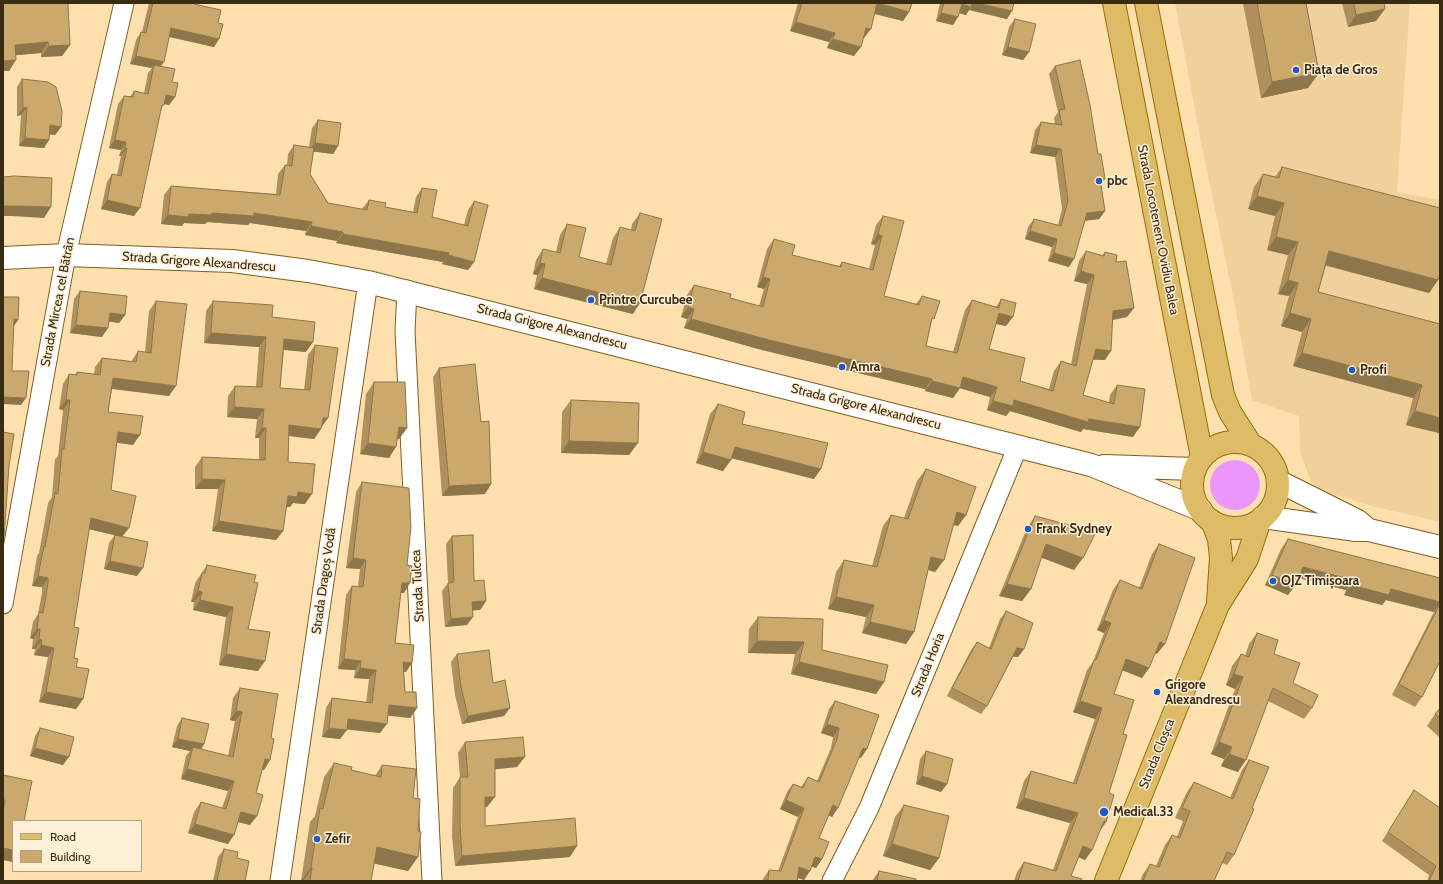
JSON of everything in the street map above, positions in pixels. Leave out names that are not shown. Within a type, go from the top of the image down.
[{"type":"main road","name":"Strada Locotenent Ovidiu Balea","points":[[1114,3],[1199,463]]},
{"type":"main road","points":[[1146,3],[1223,395],[1230,412],[1251,445]]},
{"type":"main road","points":[[1228,442],[1251,445],[1262,452],[1271,461],[1278,481],[1276,497],[1273,505],[1261,519],[1244,527],[1236,528],[1220,525],[1206,516],[1196,503],[1192,486],[1199,463],[1214,447],[1228,442]]},
{"type":"main road","name":"Strada Cloșca","points":[[1206,516],[1219,540],[1218,605]]},
{"type":"main road","name":"Strada Cloșca","points":[[1106,881],[1218,605],[1247,559],[1261,519]]},
{"type":"street","name":"Strada Mircea cel Bătrân","points":[[3,604],[66,255],[124,3]]},
{"type":"street","name":"Strada Grigore Alexandrescu","points":[[3,258],[66,255],[232,262],[308,271],[407,290],[1091,465],[1206,516]]},
{"type":"street","name":"Strada Dragoș Vodă","points":[[280,881],[368,282]]},
{"type":"street","name":"Strada Tulcea","points":[[407,290],[405,331],[432,881]]},
{"type":"street","name":"Strada Horia","points":[[832,881],[869,808],[1018,446]]},
{"type":"street","name":"Strada Grigore Alexandrescu","points":[[1091,465],[1199,463]]},
{"type":"street","points":[[1278,481],[1358,521],[1369,530]]},
{"type":"street","points":[[1261,519],[1356,530],[1369,530],[1440,547]]},
{"type":"shaded area","points":[[1175,3],[1410,3],[1397,192],[1440,200],[1440,522],[1376,507],[1316,489],[1300,453],[1299,416],[1252,400],[1235,306],[1200,137]]},
{"type":"shaded area","points":[[1230,460],[1240,460],[1253,467],[1260,480],[1260,490],[1253,503],[1240,510],[1230,510],[1221,506],[1214,499],[1210,490],[1210,480],[1214,471],[1221,464]]},
{"type":"building","points":[[3,3],[68,3],[70,45],[49,46],[48,42],[15,45],[16,60],[3,61]]},
{"type":"building","points":[[153,3],[195,3],[194,4],[221,10],[218,23],[223,24],[219,39],[171,28],[164,62],[136,56],[141,32],[146,33]]},
{"type":"building","points":[[802,3],[877,3],[871,29],[866,28],[861,47],[833,39],[835,33],[796,22]]},
{"type":"building","points":[[877,3],[912,3],[909,12]]},
{"type":"building","points":[[944,3],[972,3],[971,7],[962,4],[958,17],[941,13]]},
{"type":"building","points":[[976,3],[1014,3],[1012,11]]},
{"type":"building","points":[[1257,3],[1306,3],[1319,73],[1272,82]]},
{"type":"building","points":[[1354,3],[1384,3],[1385,9],[1356,15]]},
{"type":"building","points":[[1015,19],[1036,24],[1029,52],[1008,47]]},
{"type":"building","points":[[1080,60],[1090,105],[1098,154],[1101,154],[1105,179],[1100,179],[1105,211],[1087,213],[1074,259],[1054,253],[1057,239],[1030,231],[1034,219],[1061,226],[1068,201],[1061,149],[1036,145],[1041,122],[1062,125],[1059,110],[1065,109],[1055,66]]},
{"type":"building","points":[[154,65],[175,69],[172,82],[178,83],[175,97],[166,95],[164,105],[162,105],[140,208],[107,200],[112,174],[121,176],[127,148],[125,148],[126,142],[115,140],[124,96],[133,97],[134,91],[148,94]]},
{"type":"building","points":[[22,79],[48,82],[56,87],[62,111],[61,127],[50,125],[49,140],[25,138],[27,107],[23,108]]},
{"type":"building","points":[[318,120],[341,123],[338,146],[315,143]]},
{"type":"building","points":[[294,145],[314,148],[310,174],[328,203],[367,210],[369,200],[386,203],[385,207],[417,213],[422,188],[437,190],[432,217],[468,226],[474,201],[488,205],[474,262],[448,255],[449,253],[343,234],[343,232],[311,226],[312,222],[254,213],[254,216],[212,213],[211,215],[189,214],[188,217],[168,215],[171,186],[280,195],[285,165],[292,166]]},
{"type":"building","points":[[1282,167],[1440,208],[1440,273],[1438,280],[1329,251],[1318,292],[1440,324],[1440,418],[1415,411],[1422,385],[1302,353],[1311,319],[1290,313],[1298,283],[1288,280],[1298,242],[1276,237],[1284,203],[1257,196],[1263,174],[1279,178]]},
{"type":"building","points":[[14,176],[52,178],[51,207],[3,206],[3,177]]},
{"type":"building","points":[[640,213],[662,219],[640,303],[542,278],[545,264],[540,263],[543,249],[560,253],[567,224],[586,228],[579,257],[611,265],[620,227],[635,231]]},
{"type":"building","points":[[883,216],[904,221],[884,296],[919,305],[922,296],[940,301],[934,319],[932,318],[926,346],[957,353],[972,300],[999,308],[1001,299],[1016,303],[1013,317],[999,313],[989,349],[1025,358],[1020,381],[1053,391],[1061,361],[1076,366],[1094,275],[1081,271],[1086,251],[1104,256],[1105,252],[1117,255],[1116,262],[1126,261],[1134,308],[1113,311],[1111,351],[1096,349],[1083,395],[1114,404],[1117,385],[1145,389],[1140,427],[1089,419],[1088,422],[1014,400],[1013,406],[993,401],[997,387],[963,377],[960,388],[932,381],[932,379],[769,340],[691,319],[694,309],[688,307],[694,285],[731,294],[730,298],[763,307],[770,279],[763,277],[774,239],[795,245],[792,255],[841,267],[842,262],[873,270],[882,236],[878,234]]},
{"type":"building","points":[[80,291],[127,296],[125,315],[110,313],[108,328],[76,325]]},
{"type":"building","points":[[3,297],[19,297],[18,320],[14,319],[12,371],[29,371],[26,398],[3,397]]},
{"type":"building","points":[[156,301],[187,304],[176,386],[113,378],[108,412],[143,416],[140,435],[118,432],[111,490],[136,496],[129,528],[91,518],[74,627],[79,628],[74,658],[78,659],[76,667],[89,669],[83,699],[46,692],[54,648],[41,645],[42,640],[39,639],[40,629],[37,629],[39,612],[43,613],[48,578],[38,576],[55,493],[58,494],[62,449],[64,449],[70,400],[66,400],[69,374],[77,375],[77,372],[100,375],[102,358],[136,362],[138,351],[151,353]]},
{"type":"building","points":[[213,301],[273,305],[272,317],[315,322],[313,342],[284,339],[280,388],[310,390],[315,345],[338,348],[328,418],[323,418],[321,429],[289,425],[288,462],[315,464],[312,494],[298,492],[297,497],[288,496],[283,531],[219,521],[225,480],[202,479],[202,457],[265,460],[266,428],[262,428],[264,409],[234,407],[235,386],[262,387],[266,337],[211,333]]},
{"type":"building","points":[[475,364],[481,422],[489,421],[491,484],[449,486],[439,368]]},
{"type":"building","points":[[374,382],[405,382],[407,428],[399,427],[396,447],[368,443]]},
{"type":"building","points":[[571,400],[639,403],[638,443],[569,441]]},
{"type":"building","points":[[718,404],[745,412],[742,424],[828,443],[821,469],[735,447],[731,460],[703,452]]},
{"type":"building","points":[[3,432],[14,434],[9,466],[4,538],[3,538]]},
{"type":"building","points":[[926,469],[976,487],[966,515],[957,512],[944,560],[931,557],[914,632],[870,622],[874,605],[836,597],[844,560],[877,567],[891,515],[908,519]]},
{"type":"building","points":[[362,482],[409,488],[411,527],[407,565],[412,566],[410,583],[402,583],[395,643],[414,645],[412,663],[403,662],[405,692],[416,692],[417,708],[389,705],[387,724],[348,719],[347,730],[329,728],[332,698],[372,703],[376,670],[360,668],[361,661],[344,659],[352,586],[363,587],[366,560],[353,558]]},
{"type":"building","points":[[1035,516],[1096,532],[1083,558],[1046,544],[1031,589],[1007,584]]},
{"type":"building","points":[[115,535],[148,542],[143,568],[110,561]]},
{"type":"building","points":[[473,535],[474,581],[484,580],[486,601],[472,602],[473,617],[451,619],[448,583],[454,582],[452,536]]},
{"type":"building","points":[[1288,539],[1440,578],[1440,602],[1391,589],[1389,595],[1351,585],[1353,580],[1303,567],[1296,585],[1272,575]]},
{"type":"building","points":[[1159,544],[1195,558],[1165,644],[1160,642],[1149,668],[1126,659],[1114,694],[1134,700],[1123,734],[1127,735],[1109,793],[1114,795],[1106,822],[1104,821],[1092,850],[1083,846],[1071,876],[1082,879],[1081,881],[1018,881],[1024,862],[1056,871],[1078,813],[1024,798],[1031,771],[1076,784],[1102,708],[1080,701],[1094,660],[1096,660],[1111,623],[1104,620],[1120,580],[1142,589]]},
{"type":"building","points":[[207,565],[256,575],[254,582],[258,583],[248,629],[270,632],[265,661],[226,654],[233,607],[200,600],[202,592],[198,591],[202,573],[205,573]]},
{"type":"building","points":[[1440,604],[1440,661],[1422,697],[1399,684]]},
{"type":"building","points":[[1006,611],[1033,623],[1024,649],[1017,648],[987,706],[952,688],[977,642],[991,649]]},
{"type":"building","points":[[758,617],[823,619],[822,650],[888,665],[884,682],[799,662],[804,642],[757,641]]},
{"type":"building","points":[[1257,633],[1278,640],[1274,654],[1300,663],[1293,683],[1318,695],[1312,708],[1273,688],[1246,760],[1229,754],[1232,747],[1219,742],[1243,677],[1234,674],[1241,654],[1249,657]]},
{"type":"building","points":[[489,650],[493,683],[505,680],[510,708],[468,716],[461,687],[457,654]]},
{"type":"building","points":[[240,688],[278,694],[271,738],[274,739],[270,760],[265,759],[256,793],[263,795],[257,816],[241,812],[234,835],[195,824],[201,802],[226,809],[234,781],[187,769],[193,747],[233,757],[242,712],[236,711]]},
{"type":"building","points":[[835,701],[879,715],[867,749],[863,748],[838,808],[833,805],[819,838],[829,842],[822,859],[815,857],[810,871],[799,867],[797,881],[768,881],[769,870],[781,871],[804,808],[786,800],[793,784],[803,788],[808,777],[819,782],[837,739],[839,728],[827,724]]},
{"type":"building","points":[[1440,708],[1440,718],[1435,714]]},
{"type":"building","points":[[182,718],[209,724],[204,744],[178,739]]},
{"type":"building","points":[[40,728],[74,737],[69,757],[35,748]]},
{"type":"building","points":[[523,737],[525,757],[495,759],[495,797],[485,797],[485,826],[575,818],[577,846],[462,856],[460,825],[460,777],[468,777],[465,742]]},
{"type":"building","points":[[926,751],[953,759],[947,784],[922,776]]},
{"type":"building","points":[[1249,760],[1269,767],[1252,808],[1254,809],[1234,855],[1227,852],[1214,881],[1143,881],[1150,864],[1159,867],[1172,835],[1180,838],[1190,811],[1182,808],[1194,782],[1233,799]]},
{"type":"building","points":[[334,763],[352,767],[351,770],[381,777],[382,765],[416,769],[413,798],[420,799],[418,831],[421,832],[418,857],[377,847],[371,881],[310,881],[320,808],[323,809]]},
{"type":"building","points":[[3,775],[32,781],[24,820],[12,820],[12,850],[3,848],[3,811],[5,800],[3,800]]},
{"type":"building","points":[[1414,790],[1440,808],[1440,881],[1429,881],[1436,866],[1388,832]]},
{"type":"building","points":[[904,805],[949,816],[939,858],[892,844]]},
{"type":"building","points":[[224,849],[238,852],[237,858],[249,861],[245,881],[217,881]]},
{"type":"building","points":[[879,871],[916,879],[916,881],[877,881]]},
{"type":"place","name":"Piața de Gros","points":[[1296,70]]},
{"type":"place","name":"pbc","points":[[1099,181]]},
{"type":"place","name":"Printre Curcubee","points":[[591,300]]},
{"type":"place","name":"Amra","points":[[842,367]]},
{"type":"place","name":"Profi","points":[[1352,370]]},
{"type":"place","name":"Frank Sydney","points":[[1028,529]]},
{"type":"place","name":"OJZ Timișoara","points":[[1273,581]]},
{"type":"place","name":"Grigore Alexandrescu","points":[[1157,692]]},
{"type":"place","name":"Medical.33","points":[[1104,812]]},
{"type":"place","name":"Zefir","points":[[317,839]]}]
